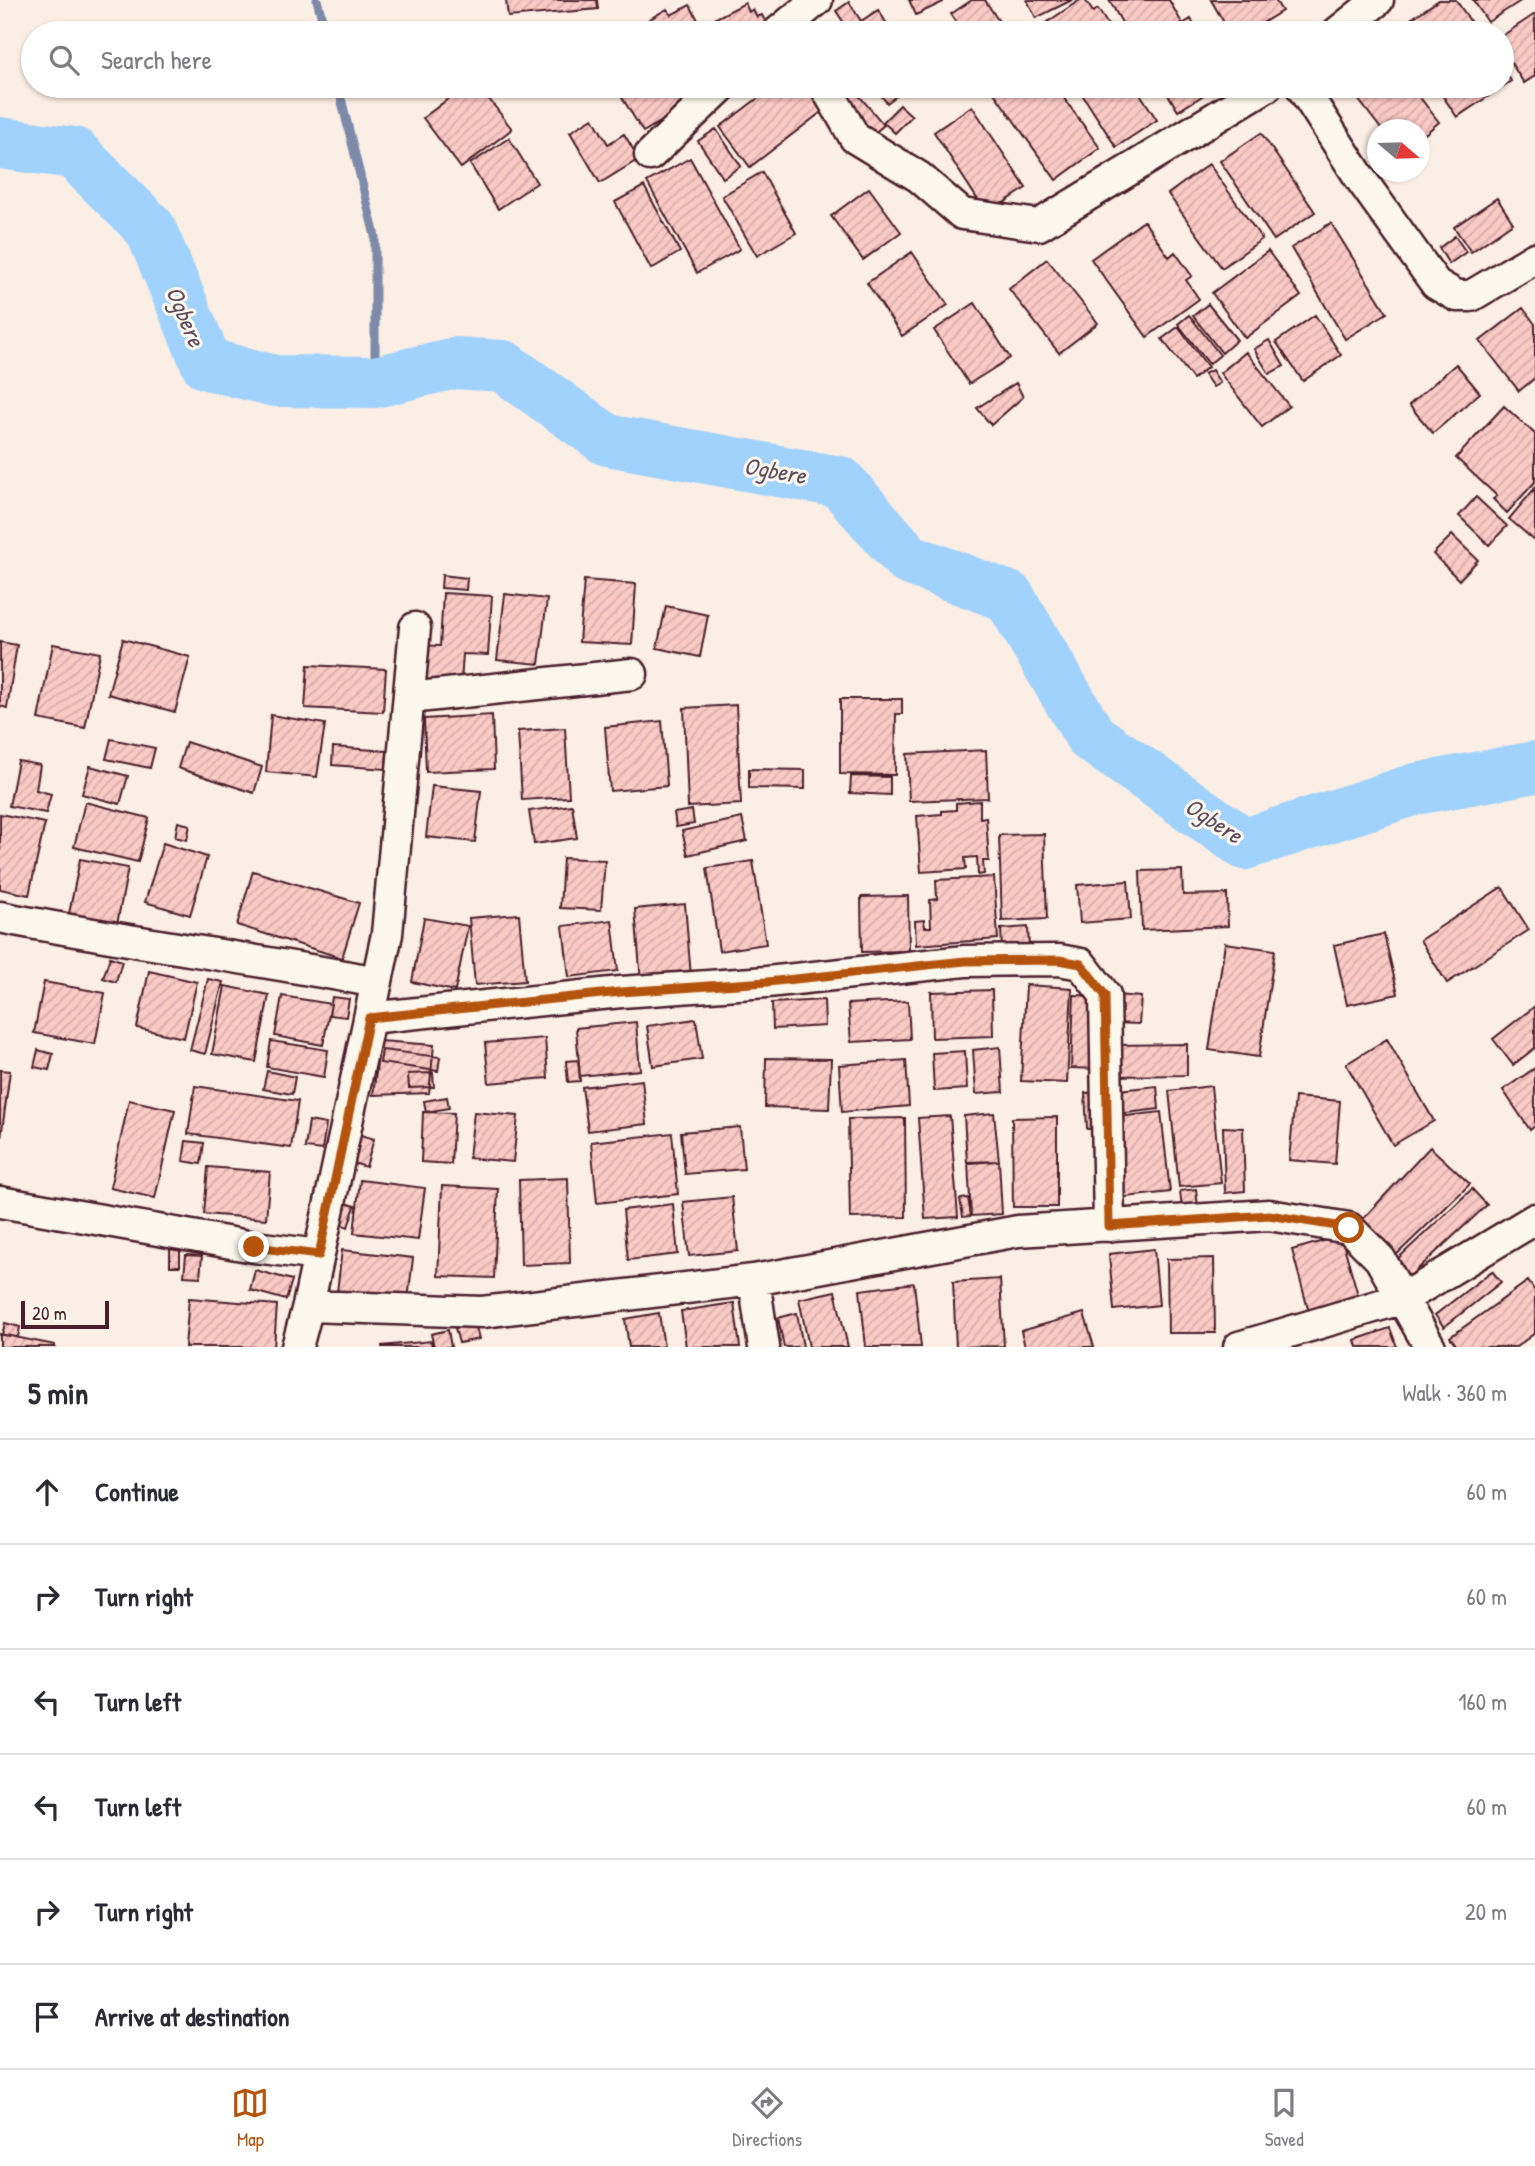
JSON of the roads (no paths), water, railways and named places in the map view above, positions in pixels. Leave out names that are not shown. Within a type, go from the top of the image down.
[{"type":"street","points":[[786,21],[817,0]]},
{"type":"street","points":[[1352,21],[1378,0]]},
{"type":"street","points":[[650,155],[709,98]]},
{"type":"street","points":[[832,98],[855,138],[919,177],[962,214],[1040,225],[1247,98]]},
{"type":"street","points":[[1309,98],[1360,177],[1436,284],[1457,296],[1471,296],[1535,258]]},
{"type":"street","points":[[297,1347],[309,1306],[387,934],[415,628]]},
{"type":"street","points":[[409,698],[632,674]]},
{"type":"street","points":[[0,917],[92,936],[263,960],[377,982]]},
{"type":"street","points":[[369,1018],[965,961],[1059,960],[1081,964],[1105,995],[1109,1226]]},
{"type":"street","points":[[0,1202],[319,1255]]},
{"type":"street","points":[[309,1306],[481,1312],[754,1280],[1018,1231],[1269,1215],[1349,1228],[1380,1259],[1430,1347]]},
{"type":"street","points":[[1239,1347],[1404,1298],[1535,1219]]},
{"type":"street","points":[[754,1280],[764,1347]]},
{"type":"waterway","points":[[317,0],[323,21]]},
{"type":"waterway","points":[[341,98],[375,236],[375,382]]},
{"type":"waterway","name":"Ogbere","points":[[0,143],[74,153],[150,228],[207,364],[275,381],[375,382],[455,363],[503,366],[607,440],[840,482],[908,559],[1009,597],[1091,737],[1245,844],[1416,789],[1535,767]]}]
